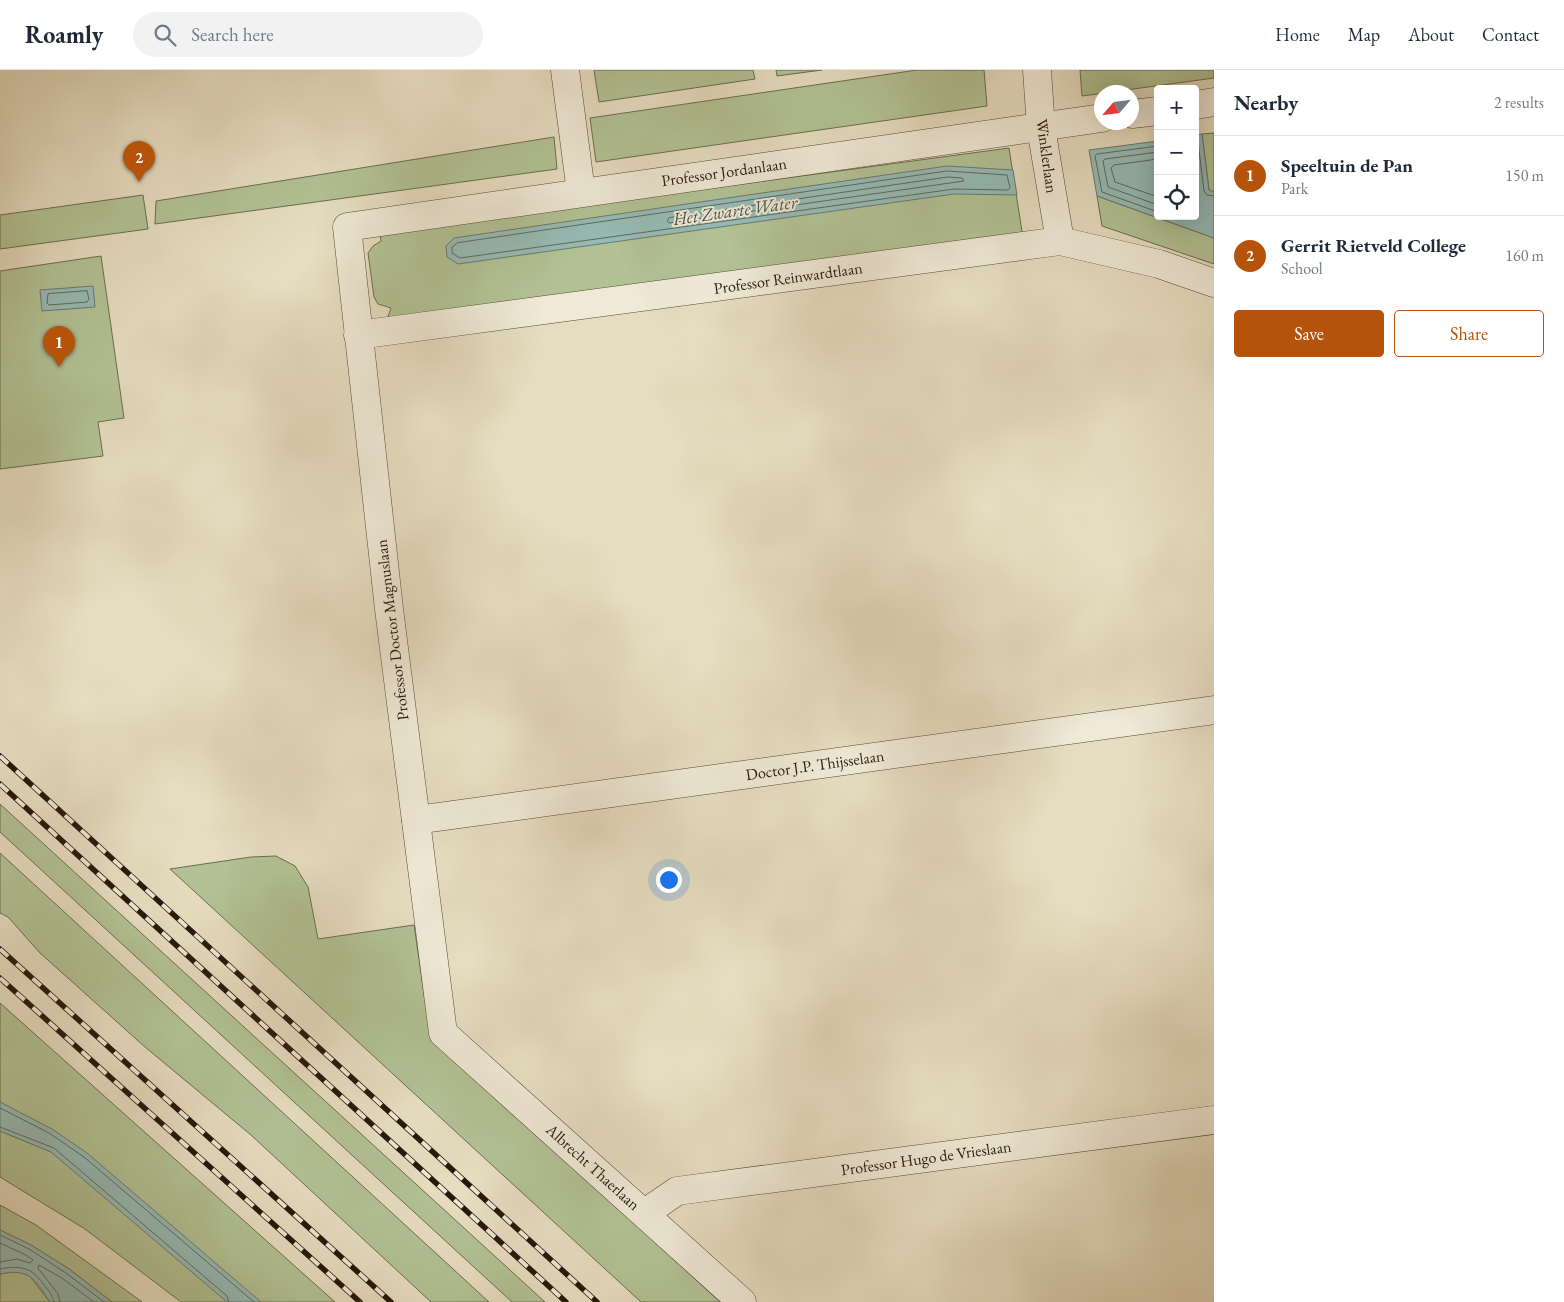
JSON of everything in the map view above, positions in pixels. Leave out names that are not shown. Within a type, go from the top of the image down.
[{"type":"street","points":[[565,70],[581,192]]},
{"type":"street","name":"Winklerlaan","points":[[1037,70],[1041,128],[1060,241]]},
{"type":"street","points":[[1199,104],[1214,102]]},
{"type":"street","points":[[1139,113],[1154,111]]},
{"type":"street","name":"Professor Jordanlaan","points":[[347,228],[581,192],[1094,119]]},
{"type":"street","name":"Professor Doctor Magnuslaan","points":[[347,228],[358,335],[443,1032]]},
{"type":"street","name":"Professor Reinwardtlaan","points":[[358,335],[1060,241],[1159,264],[1214,283]]},
{"type":"street","name":"Doctor J.P. Thijsselaan","points":[[416,820],[1214,710]]},
{"type":"street","name":"Albrecht Thaerlaan","points":[[443,1032],[742,1302]]},
{"type":"street","name":"Professor Hugo de Vrieslaan","points":[[645,1213],[677,1191],[1214,1120]]},
{"type":"green space","points":[[594,70],[753,70],[755,79],[599,102]]},
{"type":"green space","points":[[776,70],[822,70],[777,76]]},
{"type":"green space","points":[[917,70],[984,70],[987,106],[596,162],[590,118]]},
{"type":"green space","points":[[1080,70],[1214,70],[1214,78],[1139,88],[1139,85],[1094,85],[1094,94],[1082,96]]},
{"type":"green space","points":[[1214,133],[1214,192],[1209,190],[1202,134]]},
{"type":"green space","points":[[554,137],[557,169],[155,224],[156,201]]},
{"type":"green space","points":[[1009,148],[1023,238],[386,322],[391,308],[378,304],[374,297],[368,253],[373,246],[381,241],[380,233]]},
{"type":"green space","points":[[143,195],[148,229],[0,249],[0,215]]},
{"type":"green space","points":[[1097,196],[1154,216],[1154,220],[1164,220],[1214,238],[1214,264],[1102,226]]},
{"type":"green space","points":[[101,256],[124,418],[98,422],[103,456],[0,469],[0,271]]},
{"type":"green space","points":[[0,804],[545,1302],[512,1302],[0,832]]},
{"type":"green space","points":[[0,853],[489,1302],[431,1302],[251,1135],[145,1047],[40,953],[8,917],[0,913]]},
{"type":"green space","points":[[276,856],[295,866],[308,887],[318,939],[414,925],[430,1035],[720,1302],[641,1302],[170,869],[251,857]]},
{"type":"green space","points":[[0,1003],[335,1302],[181,1302],[85,1229],[0,1177],[0,1131],[49,1151],[0,1108]]},
{"type":"green space","points":[[0,1205],[36,1225],[142,1302],[112,1302],[69,1269],[31,1245],[0,1230]]},
{"type":"green space","points":[[17,1271],[28,1274],[50,1302],[0,1302],[0,1274]]},
{"type":"water","points":[[1199,134],[1202,134],[1209,190],[1214,192],[1214,238],[1164,220],[1199,220]]},
{"type":"water","points":[[1154,142],[1154,216],[1097,196],[1089,150]]},
{"type":"water","name":"Het Zwarte Water","points":[[947,166],[1013,170],[1017,195],[954,194],[458,264],[447,257],[446,246],[454,238]]},
{"type":"water","points":[[93,286],[95,307],[42,311],[40,290]]},
{"type":"water","points":[[0,1102],[52,1129],[87,1153],[261,1302],[227,1302],[51,1152],[0,1131]]},
{"type":"water","points":[[0,1230],[31,1245],[69,1269],[112,1302],[50,1302],[35,1281],[25,1274],[0,1274]]},
{"type":"railway","points":[[0,756],[597,1302]]},
{"type":"railway","points":[[0,784],[566,1302]]},
{"type":"railway","points":[[0,949],[391,1302]]},
{"type":"railway","points":[[0,978],[360,1302]]},
{"type":"place","name":"Gerrit Rietveld College","points":[[139,182]]},
{"type":"place","name":"Speeltuin de Pan","points":[[59,367]]}]
